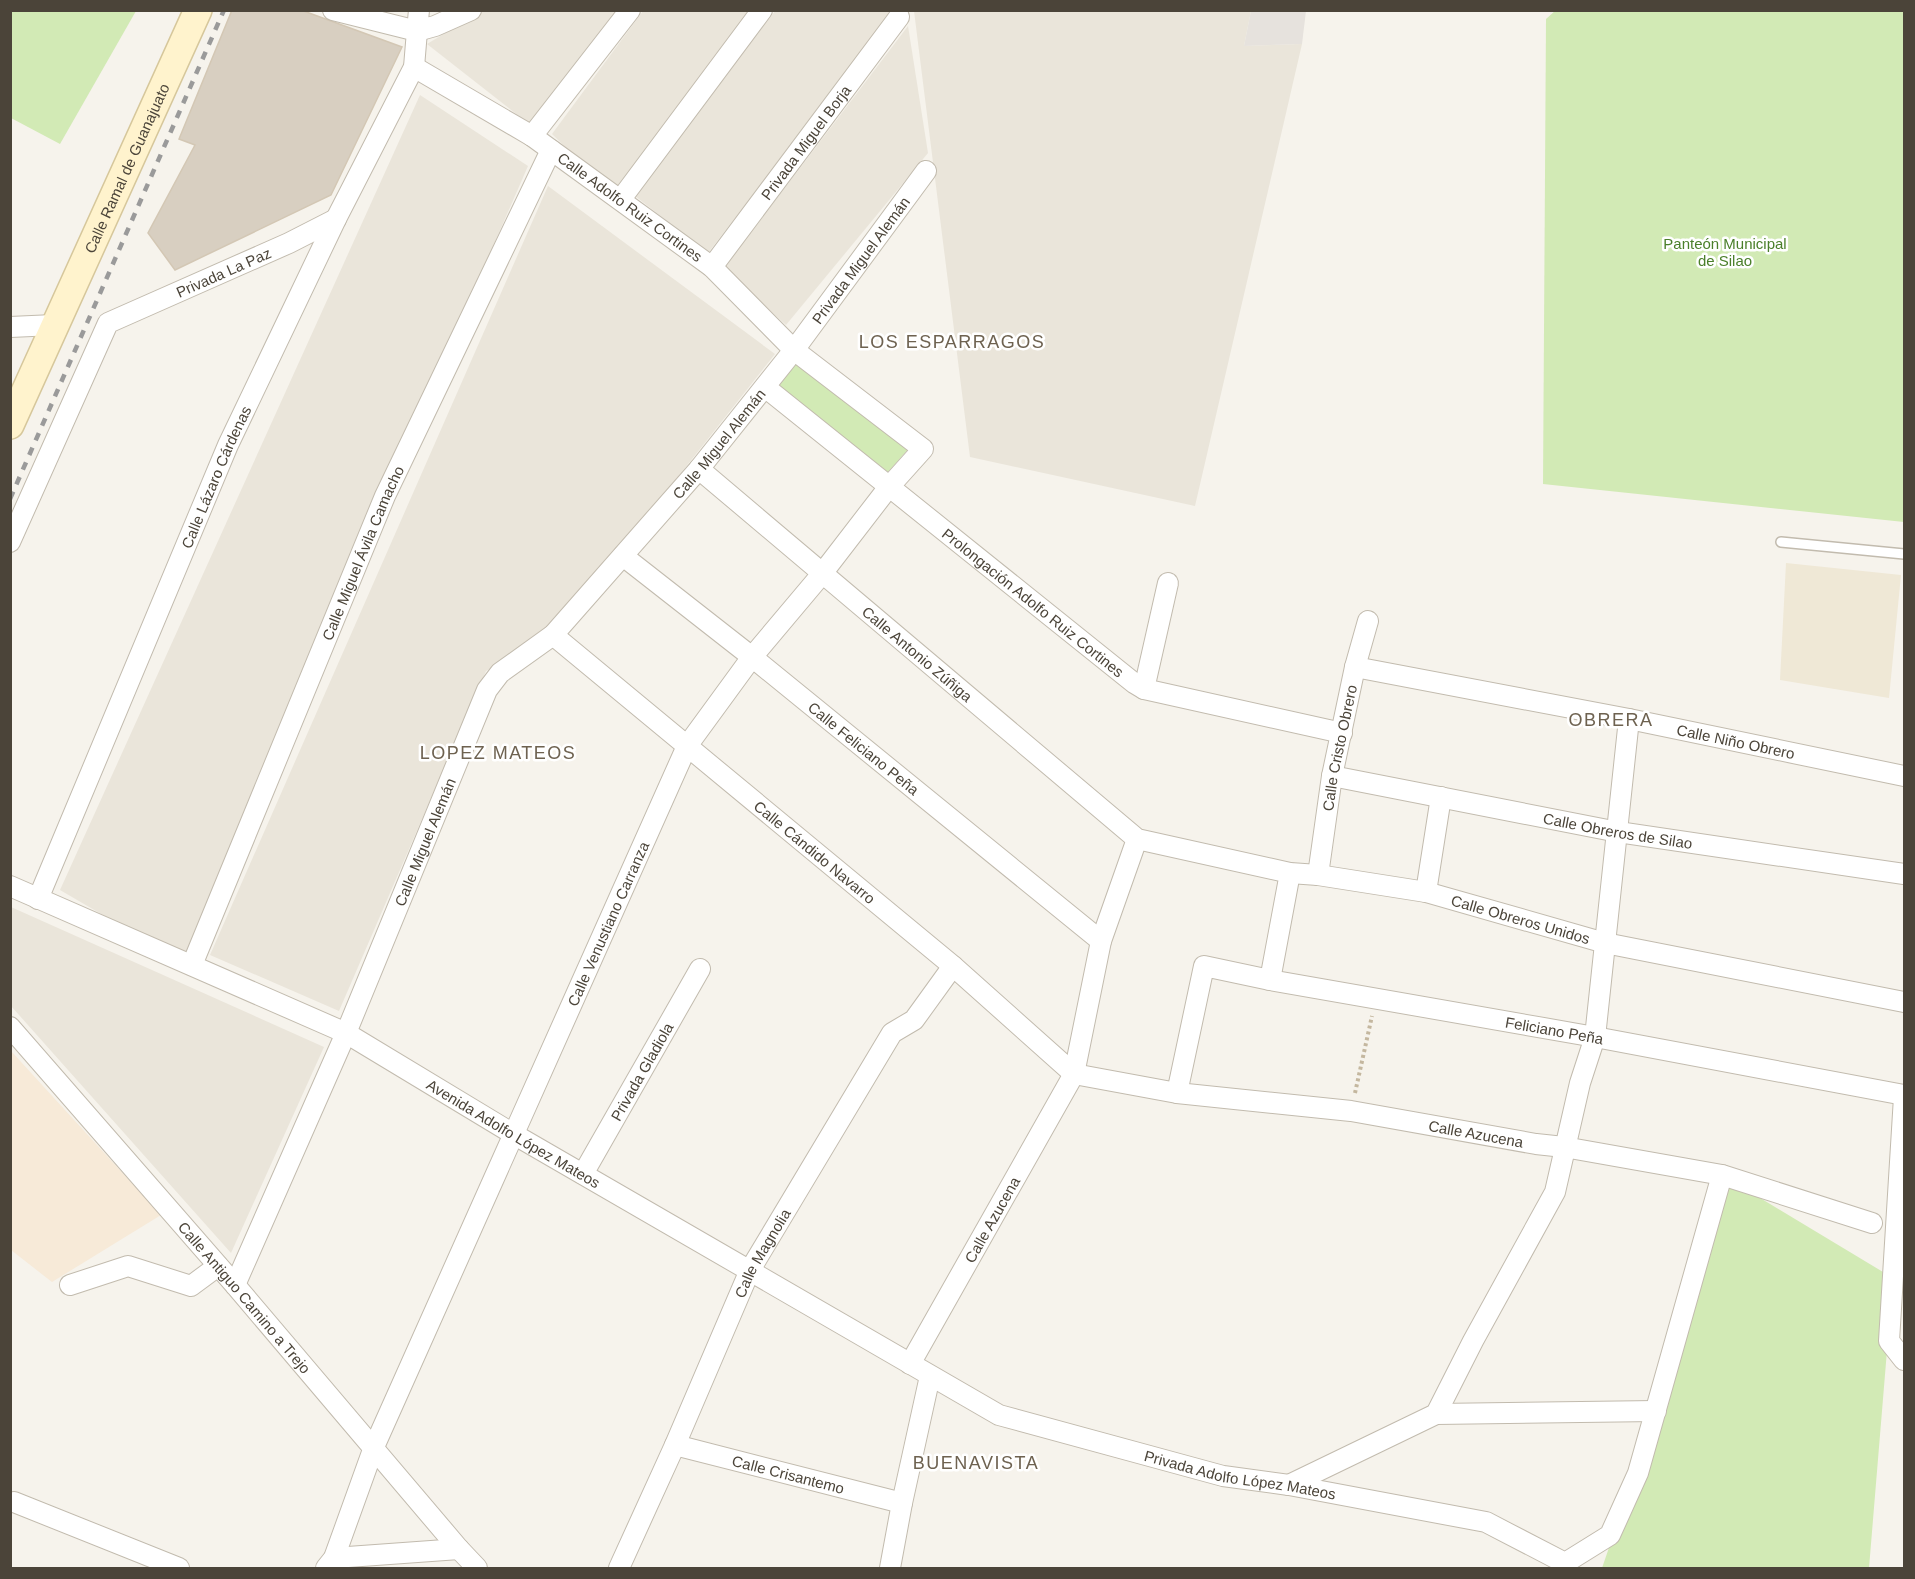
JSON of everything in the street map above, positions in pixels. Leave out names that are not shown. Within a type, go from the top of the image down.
[{"type":"street","name":"Calle Ramal de Guanajuato","points":[[10,425],[198,10]]},
{"type":"street","points":[[333,10],[417,31],[435,26],[471,10]]},
{"type":"street","points":[[414,67],[419,10]]},
{"type":"street","points":[[532,136],[630,10]]},
{"type":"street","points":[[621,200],[762,10]]},
{"type":"street","name":"Privada Miguel Borja","points":[[712,267],[899,17]]},
{"type":"street","name":"Calle Adolfo Ruiz Cortines","points":[[414,67],[532,136],[712,267],[794,350],[922,449]]},
{"type":"street","name":"Calle Lázaro Cárdenas","points":[[38,899],[228,445],[336,219],[414,67]]},
{"type":"street","name":"Calle Miguel Ávila Camacho","points":[[192,965],[385,496],[550,150]]},
{"type":"street","name":"Privada Miguel Alemán","points":[[794,350],[927,171]]},
{"type":"street","name":"Privada La Paz","points":[[10,542],[108,324],[290,243],[336,219]]},
{"type":"street","points":[[10,327],[54,325]]},
{"type":"street","name":"Calle Miguel Alemán","points":[[235,1285],[346,1033],[487,690],[500,673],[553,635],[699,469],[794,350]]},
{"type":"street","name":"Prolongación Adolfo Ruiz Cortines","points":[[765,387],[888,488],[1134,683],[1144,688],[1342,733]]},
{"type":"street","name":"Calle Venustiano Carranza","points":[[330,1563],[374,1448],[687,746],[752,657],[922,449]]},
{"type":"street","name":"Calle Antonio Zúñiga","points":[[699,469],[1137,839]]},
{"type":"street","name":"Calle Feliciano Peña","points":[[623,556],[752,657],[1101,941]]},
{"type":"street","points":[[1144,688],[1168,583]]},
{"type":"street","name":"Calle Cristo Obrero","points":[[1318,875],[1332,776],[1355,667],[1368,621]]},
{"type":"street","name":"Calle Cándido Navarro","points":[[553,635],[952,966],[1074,1074]]},
{"type":"street","name":"Calle Niño Obrero","points":[[1355,667],[1629,719],[1905,776]]},
{"type":"street","points":[[1436,1414],[1473,1341],[1555,1192],[1580,1083],[1595,1037],[1629,719]]},
{"type":"street","name":"Calle Obreros de Silao","points":[[1332,776],[1618,832],[1905,874]]},
{"type":"street","points":[[1426,892],[1441,797]]},
{"type":"street","name":"Calle Obreros Unidos","points":[[1137,839],[1290,873],[1318,875],[1426,892],[1605,943],[1905,1002]]},
{"type":"street","name":"Calle Azucena","points":[[910,1364],[1074,1074],[1101,941],[1137,839]]},
{"type":"street","points":[[1270,980],[1290,873]]},
{"type":"street","name":"Avenida Adolfo López Mateos","points":[[10,886],[346,1033],[515,1135],[999,1415]]},
{"type":"street","name":"Calle Magnolia","points":[[619,1569],[750,1270],[892,1033],[914,1020],[952,966]]},
{"type":"street","name":"Feliciano Peña","points":[[1177,1093],[1204,966],[1905,1096]]},
{"type":"street","name":"Privada Gladiola","points":[[583,1174],[700,969]]},
{"type":"street","name":"Calle Antiguo Camino a Trejo","points":[[10,1027],[235,1285],[477,1569]]},
{"type":"street","name":"Calle Azucena","points":[[1074,1074],[1177,1093],[1351,1112],[1722,1175],[1872,1223]]},
{"type":"street","points":[[1903,1360],[1889,1341],[1905,1096]]},
{"type":"street","points":[[1289,1485],[1436,1414],[1656,1411],[1722,1175]]},
{"type":"street","points":[[70,1285],[128,1266],[191,1286],[218,1266]]},
{"type":"street","points":[[890,1569],[930,1376]]},
{"type":"street","name":"Privada Adolfo López Mateos","points":[[999,1415],[1224,1476],[1289,1485],[1486,1522],[1565,1563],[1611,1535],[1638,1473],[1656,1411]]},
{"type":"street","name":"Calle Crisantemo","points":[[675,1445],[902,1503]]},
{"type":"street","points":[[14,1502],[179,1569]]},
{"type":"street","points":[[330,1563],[459,1550]]},
{"type":"lane","points":[[1781,542],[1905,554]]},
{"type":"path","points":[[1351,1112],[1376,998]]},
{"type":"shaded area","points":[[482,11],[626,11],[529,124],[427,44]]},
{"type":"shaded area","points":[[643,11],[753,11],[612,193],[552,134]]},
{"type":"shaded area","points":[[775,11],[895,11],[708,253],[635,196]]},
{"type":"shaded area","points":[[914,11],[1251,11],[1244,46],[1302,44],[1195,506],[970,457]]},
{"type":"shaded area","points":[[1251,11],[1306,11],[1302,44],[1244,46]]},
{"type":"shaded area","points":[[908,26],[928,153],[786,325],[724,268]]},
{"type":"shaded area","points":[[420,95],[528,166],[182,961],[60,890]]},
{"type":"shaded area","points":[[548,186],[775,354],[553,635],[486,671],[339,1011],[210,955]]},
{"type":"shaded area","points":[[1786,563],[1901,575],[1889,698],[1780,680]]},
{"type":"shaded area","points":[[11,907],[324,1047],[231,1253],[11,1006]]},
{"type":"shaded area","points":[[11,1051],[161,1215],[52,1282],[11,1250]]},
{"type":"green space","name":"Panteón Municipal de Silao","points":[[1556,10],[1904,11],[1904,522],[1543,484],[1546,19]]},
{"type":"green space","points":[[10,11],[136,11],[60,144],[11,118]]},
{"type":"green space","points":[[797,361],[911,446],[888,472],[776,387]]},
{"type":"green space","points":[[1722,1175],[1893,1278],[1869,1568],[1602,1568],[1656,1411]]},
{"type":"building","points":[[232,10],[301,10],[402,47],[331,195],[175,270],[148,233],[195,145],[179,139]]},
{"type":"railway","points":[[10,499],[224,10]]},
{"type":"district","name":"LOS ESPARRAGOS","points":[[952,342]]},
{"type":"district","name":"OBRERA","points":[[1611,720]]},
{"type":"district","name":"LOPEZ MATEOS","points":[[498,753]]},
{"type":"district","name":"BUENAVISTA","points":[[976,1463]]}]
